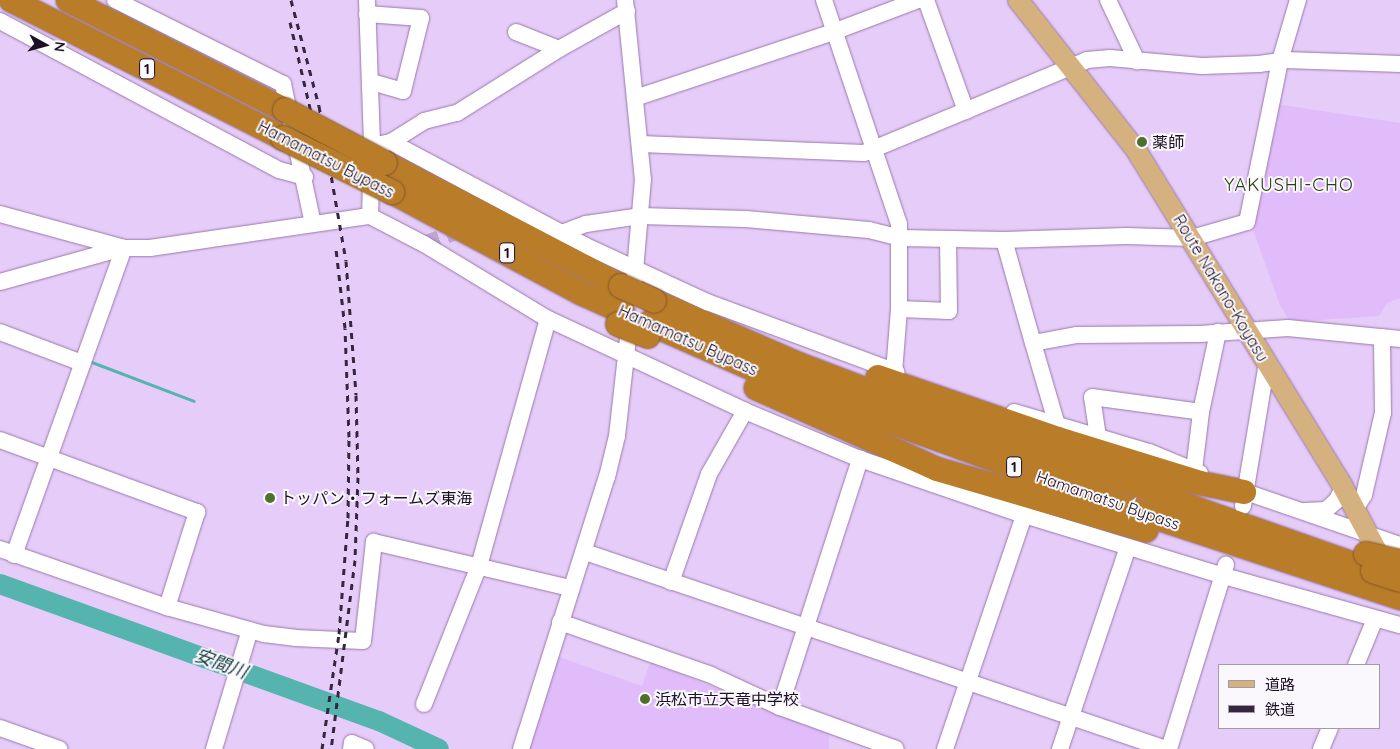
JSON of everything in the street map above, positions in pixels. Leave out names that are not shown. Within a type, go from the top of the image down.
[{"type":"highway","name":"Hamamatsu Bypass","points":[[11,0],[392,192],[585,283]]},
{"type":"highway","name":"Hamamatsu Bypass","points":[[68,0],[285,110],[383,150],[585,283]]},
{"type":"highway","points":[[585,283],[626,279],[651,313],[939,463],[984,493]]},
{"type":"highway","points":[[585,283],[620,318],[651,313],[812,354],[1058,439],[1200,483],[1244,499]]},
{"type":"highway","name":"Hamamatsu Bypass","points":[[651,313],[798,364],[1009,444],[1148,489],[1369,553]]},
{"type":"highway","name":"Hamamatsu Bypass","points":[[651,313],[792,386],[1139,512],[1344,580],[1397,591]]},
{"type":"highway","name":"1","points":[[984,493],[1256,561],[1344,580]]},
{"type":"highway","name":"1","points":[[1369,553],[1400,562]]},
{"type":"highway","name":"1","points":[[1369,553],[1397,591]]},
{"type":"main road","name":"Route Nakano-Koyasu","points":[[1018,0],[1136,150],[1192,238],[1343,487],[1355,509],[1369,553],[1397,591]]},
{"type":"street","points":[[115,0],[283,84],[305,177],[313,224]]},
{"type":"street","points":[[824,0],[836,31],[872,151],[894,210],[900,238],[899,309],[894,372]]},
{"type":"street","points":[[635,98],[836,31],[918,0]]},
{"type":"street","points":[[926,0],[966,111]]},
{"type":"street","points":[[1108,0],[1137,61]]},
{"type":"street","points":[[562,233],[586,224],[641,216],[746,219],[869,230],[900,238],[1004,240],[1126,236],[1192,238],[1247,222],[1280,61],[1298,0]]},
{"type":"street","points":[[383,150],[424,121],[457,113],[626,6],[643,179],[641,216],[626,279],[627,356],[617,436],[585,552],[570,588],[520,749]]},
{"type":"street","points":[[370,216],[383,150],[371,82],[367,7],[421,18],[402,91],[371,82]]},
{"type":"street","points":[[0,21],[32,28],[279,170],[305,177]]},
{"type":"street","points":[[516,32],[558,49]]},
{"type":"street","points":[[641,144],[864,153],[1087,60],[1110,58],[1202,66],[1280,61],[1400,64]]},
{"type":"street","points":[[383,150],[562,233],[626,279],[707,302],[963,399],[1098,437],[1194,470],[1244,499],[1293,510],[1326,510],[1337,500],[1343,487]]},
{"type":"street","points":[[0,214],[124,248]]},
{"type":"street","points":[[0,282],[124,248],[188,244],[370,216],[424,244],[548,318],[745,411],[860,459],[984,493],[1024,515],[1128,547],[1225,571],[1400,626]]},
{"type":"street","points":[[899,309],[949,311],[948,239]]},
{"type":"street","points":[[1004,240],[1057,425]]},
{"type":"street","points":[[124,248],[48,458],[7,552],[168,607],[250,630],[295,638],[363,641],[374,542],[570,588]]},
{"type":"street","points":[[424,704],[479,566],[548,318]]},
{"type":"street","points":[[1032,342],[1078,335],[1218,332],[1288,328],[1400,339]]},
{"type":"street","points":[[0,332],[83,359]]},
{"type":"street","points":[[1194,470],[1201,412],[1218,332]]},
{"type":"street","points":[[1355,509],[1364,496],[1383,413],[1382,337]]},
{"type":"street","points":[[1244,499],[1267,363]]},
{"type":"street","points":[[1098,437],[1092,397],[1201,412]]},
{"type":"street","points":[[671,582],[709,474],[745,411]]},
{"type":"street","points":[[0,440],[197,512],[168,607]]},
{"type":"street","points":[[780,707],[860,459]]},
{"type":"street","points":[[881,466],[939,463]]},
{"type":"street","points":[[1293,510],[1369,553],[1400,545]]},
{"type":"street","points":[[945,749],[1024,515]]},
{"type":"street","points":[[1060,749],[1128,547]]},
{"type":"street","points":[[585,552],[1167,749],[1225,571]]},
{"type":"street","points":[[1356,664],[1375,619]]},
{"type":"street","points":[[560,622],[711,676],[780,707],[896,749]]},
{"type":"street","points":[[214,749],[229,694],[250,630]]},
{"type":"street","points":[[0,728],[59,749]]},
{"type":"street","points":[[1321,749],[1330,729]]},
{"type":"street","points":[[351,749],[352,742],[366,749]]},
{"type":"shaded area","points":[[1276,104],[1400,123],[1400,298],[1387,303],[1379,316],[1290,322],[1280,305],[1253,230]]},
{"type":"shaded area","name":"浜松市立天竜中学校","points":[[556,656],[642,686],[650,662],[829,733],[829,749],[527,749]]},
{"type":"waterway","points":[[89,361],[194,401]]},
{"type":"waterway","name":"安間川","points":[[0,584],[379,721],[439,749]]},
{"type":"tunnel","points":[[424,244],[469,227]]},
{"type":"railway","points":[[291,0],[319,106],[346,261],[356,395],[358,477],[355,560],[331,749]]},
{"type":"railway","points":[[290,22],[317,138]]},
{"type":"railway","points":[[322,749],[339,634],[348,518],[349,437],[345,328],[336,249]]},
{"type":"place","name":"薬師","points":[[1142,142]]},
{"type":"place","name":"トッパン・フォームズ東海","points":[[270,498]]},
{"type":"place","name":"浜松市立天竜中学校","points":[[645,699]]},
{"type":"district","name":"YAKUSHI-CHO","points":[[1289,185]]}]
